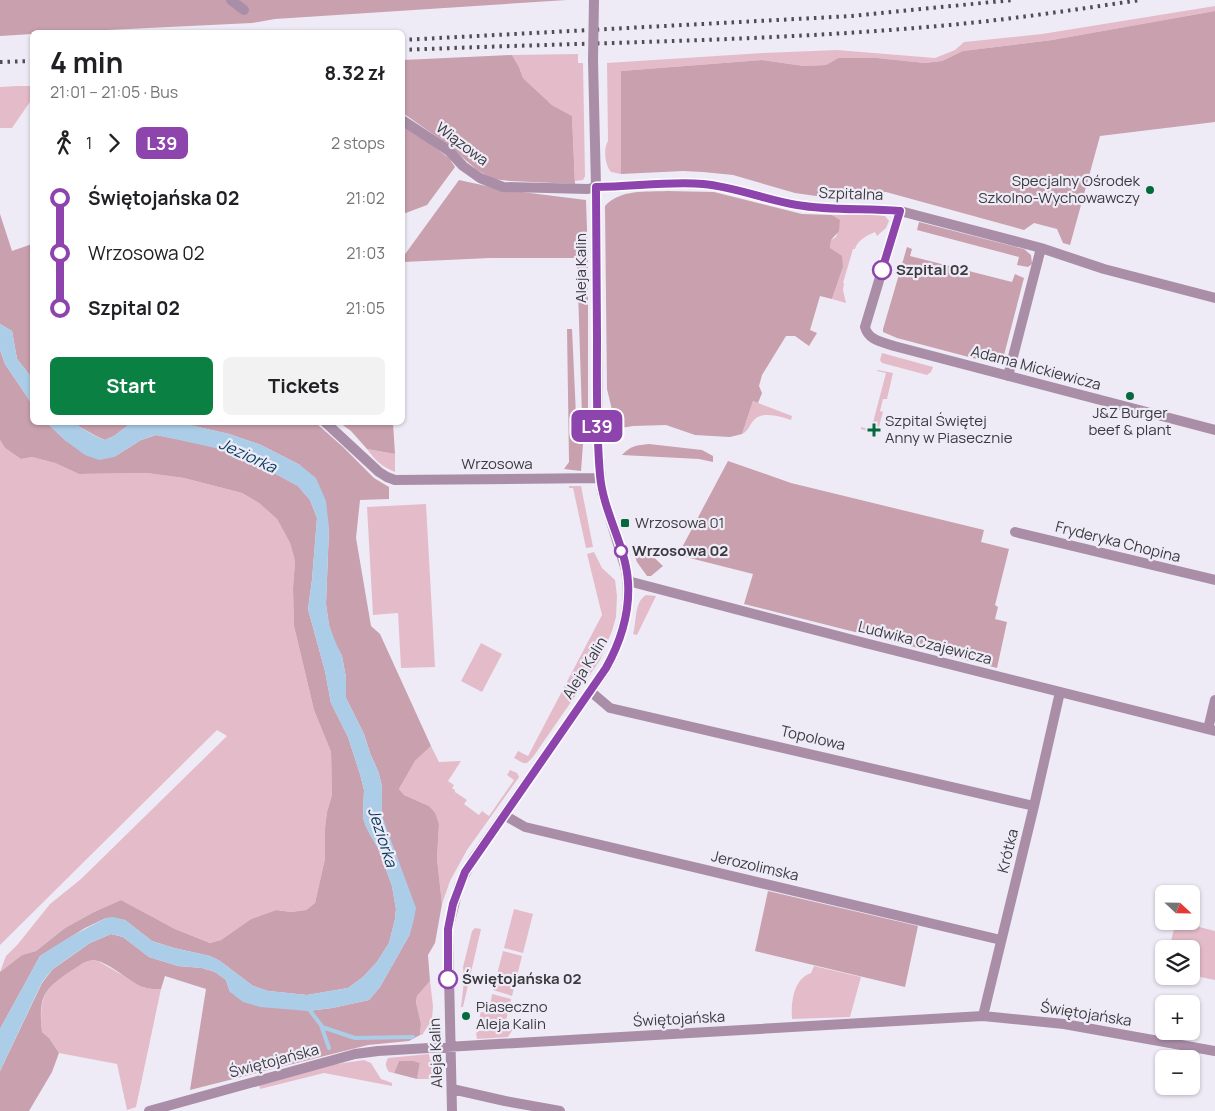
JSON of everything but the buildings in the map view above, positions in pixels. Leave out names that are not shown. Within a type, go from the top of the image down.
[{"type":"street","points":[[231,0],[244,10]]},
{"type":"street","name":"Aleja Kalin","points":[[452,1111],[448,929],[453,904],[465,872],[606,668],[620,641],[628,610],[628,581],[622,553],[606,508],[600,478],[597,424],[594,0]]},
{"type":"street","name":"Wiązowa","points":[[405,122],[450,151],[463,166],[480,178],[503,187],[588,189],[596,187]]},
{"type":"street","name":"Szpitalna","points":[[596,187],[678,183],[703,184],[727,187],[803,206],[900,211],[1041,248],[1104,269],[1215,298]]},
{"type":"street","name":"Adama Mickiewicza","points":[[900,211],[866,322],[870,336],[880,342],[1215,430]]},
{"type":"street","points":[[1008,376],[1041,248]]},
{"type":"street","name":"Wrzosowa","points":[[328,425],[379,472],[394,480],[600,478]]},
{"type":"street","name":"Fryderyka Chopina","points":[[1014,532],[1215,580]]},
{"type":"street","name":"Ludwika Czajewicza","points":[[628,581],[1212,730]]},
{"type":"street","name":"Topolowa","points":[[590,691],[610,708],[1034,806]]},
{"type":"street","name":"Krótka","points":[[984,1016],[1060,692]]},
{"type":"street","points":[[1212,730],[1215,700]]},
{"type":"street","name":"Jerozolimska","points":[[504,815],[525,827],[1001,940]]},
{"type":"street","name":"Świętojańska","points":[[149,1111],[180,1106],[356,1054],[451,1046],[518,1044],[984,1016],[1064,1024],[1215,1051]]},
{"type":"street","points":[[452,1089],[560,1111]]},
{"type":"shaded area","points":[[0,0],[567,0],[275,19],[252,23],[107,30],[30,30],[30,34],[0,36]]},
{"type":"shaded area","points":[[1215,6],[1215,11],[1052,40],[963,51],[942,61],[925,63],[877,58],[838,58],[826,65],[804,66],[762,60],[621,71],[621,174],[611,172],[606,161],[605,152],[608,141],[607,63],[837,50],[935,58],[955,50],[964,42],[1042,34]]},
{"type":"shaded area","points":[[1215,11],[1215,122],[1100,136],[1070,245],[1063,243],[1057,229],[1034,223],[1024,230],[886,192],[816,196],[795,193],[733,175],[683,171],[621,174],[621,71],[762,60],[804,66],[826,65],[838,58],[877,58],[925,63],[942,61],[963,51],[1052,40]]},
{"type":"shaded area","points":[[578,54],[578,63],[583,63],[585,176],[583,180],[575,181],[572,116],[552,105],[523,78],[512,55]]},
{"type":"shaded area","points":[[512,55],[523,78],[552,105],[572,116],[575,184],[493,179],[477,170],[448,145],[405,114],[405,60]]},
{"type":"shaded area","points":[[30,86],[30,102],[12,128],[0,128],[0,87]]},
{"type":"shaded area","points":[[405,125],[449,158],[455,167],[427,205],[405,213]]},
{"type":"shaded area","points":[[459,180],[505,190],[586,200],[588,412],[582,416],[577,258],[490,258],[405,262],[405,254]]},
{"type":"shaded area","points":[[634,192],[714,192],[802,214],[832,215],[840,220],[839,231],[831,240],[830,248],[842,256],[843,267],[832,299],[820,296],[810,330],[817,333],[809,346],[795,336],[786,336],[762,375],[759,386],[762,393],[758,403],[753,401],[742,434],[730,437],[695,435],[666,425],[621,428],[613,438],[608,435],[607,417],[610,417],[612,410],[607,389],[605,206],[618,197]]},
{"type":"shaded area","points":[[0,214],[12,251],[30,245],[30,375],[17,359],[12,331],[0,324]]},
{"type":"shaded area","points":[[832,215],[880,215],[885,216],[889,221],[886,228],[877,236],[875,232],[868,235],[853,249],[843,283],[846,303],[832,299],[843,267],[830,248],[831,240],[836,237],[840,221]]},
{"type":"shaded area","points":[[919,222],[1024,249],[1031,255],[1032,264],[1028,267],[1017,265],[1019,257],[917,230]]},
{"type":"shaded area","points":[[907,247],[912,249],[910,256],[1012,282],[1015,274],[1024,278],[1001,364],[897,338],[883,332]]},
{"type":"shaded area","points":[[567,329],[572,329],[577,437],[578,441],[583,444],[581,471],[564,469],[569,462]]},
{"type":"shaded area","points":[[0,350],[5,364],[30,401],[30,425],[49,425],[66,441],[114,457],[141,440],[156,435],[225,450],[265,468],[298,486],[310,500],[317,518],[308,609],[325,671],[331,703],[348,737],[360,774],[364,790],[363,817],[366,827],[379,850],[392,886],[396,909],[389,943],[377,962],[363,977],[348,988],[307,995],[268,991],[253,986],[220,961],[210,956],[152,941],[125,920],[106,918],[85,928],[40,956],[0,1029],[0,972],[22,955],[36,951],[65,928],[121,900],[175,929],[210,943],[221,940],[251,919],[276,910],[291,912],[306,910],[315,903],[325,859],[325,828],[332,795],[331,752],[314,710],[294,626],[293,588],[295,561],[290,543],[277,519],[259,503],[242,493],[184,478],[147,473],[79,474],[55,463],[32,457],[21,459],[5,448],[0,440]]},
{"type":"shaded area","points":[[882,353],[933,367],[927,375],[882,363],[880,360]]},
{"type":"shaded area","points":[[878,370],[893,373],[887,399],[883,399],[880,411],[883,412],[877,434],[861,429],[861,427],[871,430],[886,373]]},
{"type":"shaded area","points":[[753,401],[792,416],[791,420],[773,415],[763,415],[755,419],[742,434]]},
{"type":"shaded area","points":[[77,425],[128,425],[105,440]]},
{"type":"shaded area","points":[[190,425],[318,425],[374,478],[389,487],[389,499],[360,500],[356,538],[371,626],[380,634],[431,746],[415,761],[399,789],[404,795],[429,806],[435,813],[439,824],[437,859],[442,904],[435,943],[428,955],[430,981],[417,996],[416,1003],[421,1024],[420,1035],[409,1041],[368,1045],[190,1090],[206,989],[165,976],[161,989],[146,988],[104,963],[91,960],[82,963],[56,982],[45,994],[42,1001],[42,1032],[49,1038],[59,1053],[52,1072],[29,1111],[0,1111],[0,1071],[42,983],[53,969],[90,943],[111,934],[123,937],[149,957],[178,966],[202,968],[215,972],[226,980],[230,992],[308,1011],[369,1000],[380,987],[410,934],[382,815],[382,786],[364,734],[346,698],[346,678],[342,656],[334,641],[329,625],[326,604],[329,528],[300,465],[261,445],[229,434]]},
{"type":"shaded area","points":[[343,425],[393,425],[395,454],[367,449],[351,431]]},
{"type":"shaded area","points":[[0,440],[5,448],[21,459],[32,457],[55,463],[79,474],[147,473],[184,478],[242,493],[259,503],[277,519],[290,543],[295,561],[293,588],[294,626],[314,710],[331,752],[332,795],[325,828],[325,859],[315,903],[306,910],[291,912],[276,910],[251,919],[221,940],[210,943],[175,929],[121,900],[65,928],[36,951],[22,955],[0,972],[6,956],[50,904],[81,879],[227,736],[217,730],[0,945]]},
{"type":"shaded area","points":[[649,444],[702,450],[713,456],[713,462],[699,459],[622,455],[634,446]]},
{"type":"shaded area","points":[[367,449],[395,454],[395,472],[379,463]]},
{"type":"shaded area","points":[[728,461],[791,483],[984,530],[981,542],[1009,549],[995,605],[998,607],[995,619],[1007,622],[997,668],[744,604],[753,574],[678,555]]},
{"type":"shaded area","points":[[569,486],[581,486],[593,547],[586,548],[573,488],[569,488]]},
{"type":"shaded area","points":[[426,504],[435,667],[401,668],[398,613],[373,615],[367,507]]},
{"type":"shaded area","points":[[640,544],[663,566],[651,576],[647,576],[637,562],[633,551]]},
{"type":"shaded area","points":[[594,552],[602,568],[615,580],[617,596],[616,617],[612,631],[600,660],[533,757],[527,763],[523,763],[514,758],[518,751],[528,756],[602,615],[587,554]]},
{"type":"shaded area","points":[[646,595],[656,596],[637,635],[633,634],[639,602]]},
{"type":"shaded area","points":[[481,643],[502,654],[482,692],[461,681]]},
{"type":"shaded area","points":[[431,746],[439,762],[461,761],[448,781],[454,785],[452,788],[455,792],[467,800],[464,804],[479,815],[482,811],[489,816],[514,780],[507,775],[510,770],[517,773],[519,777],[467,850],[450,881],[442,904],[437,859],[439,824],[429,806],[404,795],[399,789],[415,761]]},
{"type":"shaded area","points":[[768,891],[918,926],[905,987],[755,951]]},
{"type":"shaded area","points":[[514,909],[533,914],[523,953],[504,948]]},
{"type":"shaded area","points":[[1200,927],[1215,931],[1215,980],[1200,977],[1200,940],[1171,940],[1174,930],[1200,930]]},
{"type":"shaded area","points":[[475,928],[481,929],[463,1007],[461,1007],[464,981],[463,967],[472,931]]},
{"type":"shaded area","points":[[503,951],[522,956],[512,996],[493,990]]},
{"type":"shaded area","points":[[88,960],[98,961],[145,988],[161,989],[136,1107],[127,1110],[117,1064],[59,1053],[49,1038],[42,1032],[42,1004],[50,987],[65,974]]},
{"type":"shaded area","points":[[814,966],[861,977],[850,1017],[792,1019],[794,992],[800,980],[811,973]]},
{"type":"shaded area","points":[[430,981],[433,1006],[432,1020],[422,1035],[420,1035],[421,1024],[416,1004],[417,996]]},
{"type":"shaded area","points":[[492,994],[511,999],[505,1025],[480,1027],[477,1025],[481,1012],[489,1013]]},
{"type":"shaded area","points":[[513,1029],[508,1037],[477,1039],[476,1033],[479,1031]]},
{"type":"shaded area","points":[[429,1054],[430,1060],[435,1060],[438,1069],[439,1080],[437,1086],[435,1086],[435,1081],[432,1079],[417,1079],[420,1063],[399,1061],[394,1073],[389,1072],[386,1067],[388,1058]]},
{"type":"shaded area","points":[[364,1060],[371,1063],[381,1079],[392,1083],[392,1086],[324,1073],[260,1089],[259,1084],[330,1065]]},
{"type":"shaded area","points":[[399,1061],[420,1063],[417,1079],[394,1073]]},
{"type":"water","points":[[0,324],[12,331],[17,359],[30,375],[30,401],[5,364],[0,350]]},
{"type":"water","name":"Jeziorka","points":[[49,425],[76,425],[105,440],[128,425],[190,425],[229,434],[261,445],[300,465],[316,478],[326,501],[329,528],[326,604],[329,625],[342,656],[346,678],[346,698],[364,734],[378,771],[382,786],[382,816],[416,908],[410,934],[380,987],[369,1000],[308,1011],[260,1007],[243,1002],[230,992],[226,980],[215,972],[202,968],[178,966],[149,957],[123,937],[111,934],[90,943],[68,958],[53,969],[42,982],[0,1071],[0,1029],[40,956],[68,938],[106,918],[113,917],[125,920],[152,941],[210,956],[220,961],[253,986],[269,991],[307,995],[348,988],[363,977],[377,962],[389,943],[395,919],[396,909],[392,886],[379,850],[366,827],[363,817],[364,790],[360,774],[348,737],[331,703],[325,671],[308,609],[317,518],[310,500],[298,486],[265,468],[225,450],[156,435],[141,440],[114,457],[99,460],[85,455]]},
{"type":"waterway","points":[[308,1008],[321,1025],[329,1048]]},
{"type":"waterway","points":[[322,1027],[355,1038],[413,1037]]},
{"type":"railway","points":[[405,40],[852,16],[1012,0]]},
{"type":"railway","points":[[405,50],[821,35],[960,24],[1140,0]]},
{"type":"railway","points":[[0,62],[30,61]]},
{"type":"bus line","name":"L39","points":[[448,979],[448,929],[453,904],[465,872],[606,668],[620,641],[628,610],[626,570],[606,508],[600,478],[597,424],[596,187],[678,183],[703,184],[727,187],[795,205],[818,208],[900,211],[882,270]]},
{"type":"place","name":"Specjalny Ośrodek Szkolno-Wychowawczy","points":[[1150,190]]},
{"type":"place","name":"Szpital 02","points":[[882,270]]},
{"type":"place","name":"J&Z Burger beef & plant","points":[[1130,396]]},
{"type":"place","name":"Szpital Świętej Anny w Piasecznie","points":[[874,430]]},
{"type":"place","name":"Wrzosowa 01","points":[[625,523]]},
{"type":"place","name":"Wrzosowa 02","points":[[621,551]]},
{"type":"place","name":"Świętojańska 02","points":[[448,979]]},
{"type":"place","name":"Piaseczno Aleja Kalin","points":[[466,1016]]}]
